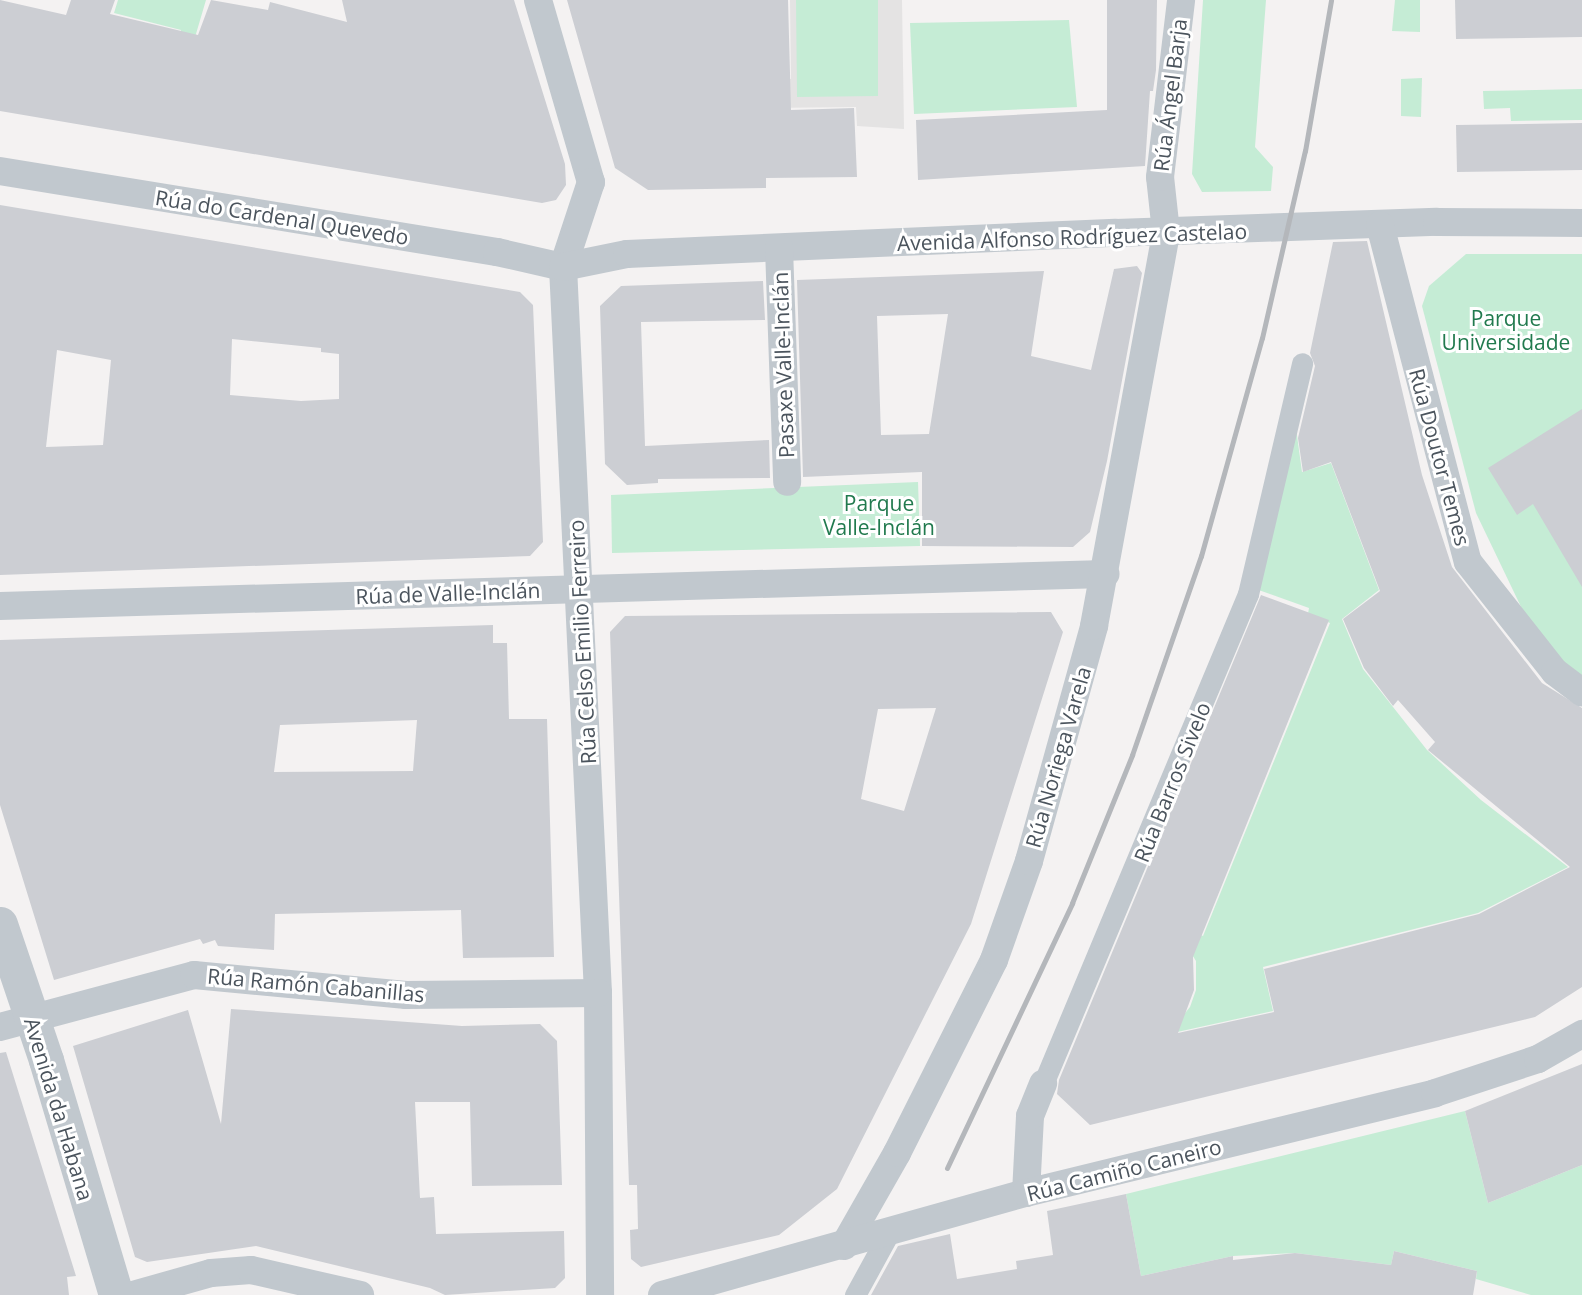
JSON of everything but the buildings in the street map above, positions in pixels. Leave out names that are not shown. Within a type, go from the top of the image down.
[{"type":"street","name":"Rúa Celso Emilio Ferreiro","points":[[538,0],[591,182],[563,267],[598,993],[600,1295]]},
{"type":"street","name":"Rúa Ángel Barja","points":[[1166,232],[1160,177],[1181,0]]},
{"type":"street","name":"Rúa do Cardenal Quevedo","points":[[0,171],[497,252],[563,267]]},
{"type":"street","name":"Avenida Alfonso Rodríguez Castelao","points":[[563,267],[628,254],[1380,225],[1582,223]]},
{"type":"street","name":"Rúa Doutor Temes","points":[[1380,225],[1468,562],[1555,672],[1582,692]]},
{"type":"street","name":"Rúa Noriega Varela","points":[[844,1245],[897,1153],[994,960],[1029,861],[1106,574],[1166,232]]},
{"type":"street","name":"Pasaxe Valle-Inclán","points":[[779,248],[787,482]]},
{"type":"street","name":"Rúa Barros Sivelo","points":[[1026,1193],[1030,1116],[1248,594],[1302,363]]},
{"type":"street","name":"Rúa de Valle-Inclán","points":[[0,607],[1106,574]]},
{"type":"street","name":"Avenida da Habana","points":[[0,924],[16,1022],[116,1295]]},
{"type":"street","name":"Rúa Ramón Cabanillas","points":[[16,1022],[194,975],[406,995],[598,993]]},
{"type":"street","name":"Rúa Camiño Caneiro","points":[[662,1295],[1026,1193],[1438,1092],[1538,1059],[1582,1034]]},
{"type":"street","points":[[855,1295],[889,1233]]},
{"type":"street","points":[[133,1295],[211,1273],[251,1270],[360,1295]]},
{"type":"shaded area","points":[[790,0],[902,0],[904,129],[857,126],[856,107],[767,108],[765,79],[791,79]]},
{"type":"green space","points":[[118,0],[206,0],[188,61],[176,57],[181,30],[114,13]]},
{"type":"green space","points":[[796,0],[878,0],[878,96],[797,97]]},
{"type":"green space","points":[[1203,0],[1266,0],[1255,147],[1273,167],[1271,191],[1202,192],[1192,174]]},
{"type":"green space","points":[[1395,0],[1420,0],[1420,32],[1392,31]]},
{"type":"green space","points":[[1069,20],[1077,107],[914,114],[910,23]]},
{"type":"green space","points":[[1422,78],[1421,117],[1401,116],[1401,79]]},
{"type":"green space","points":[[1582,89],[1582,120],[1511,121],[1510,108],[1484,109],[1483,91]]},
{"type":"green space","name":"Parque Universidade","points":[[1466,254],[1582,254],[1582,676],[1560,659],[1523,611],[1476,513],[1422,306],[1429,286]]},
{"type":"green space","points":[[1295,421],[1302,472],[1331,463],[1379,590],[1342,619],[1363,669],[1427,750],[1481,800],[1568,867],[1478,913],[1263,967],[1273,1011],[1168,1034],[1190,1007],[1196,990],[1196,961],[1189,950],[1196,933],[1203,936],[1330,623],[1308,614],[1309,608],[1253,588]]},
{"type":"green space","name":"Parque Valle-Inclán","points":[[918,482],[920,546],[612,553],[611,495]]},
{"type":"green space","points":[[1465,1111],[1488,1203],[1582,1165],[1582,1295],[1531,1295],[1476,1279],[1477,1271],[1394,1251],[1391,1265],[1295,1253],[1233,1256],[1141,1276],[1126,1194]]},
{"type":"railway","points":[[947,1168],[1072,903],[1132,755],[1201,556],[1262,338],[1305,151],[1331,0]]}]
